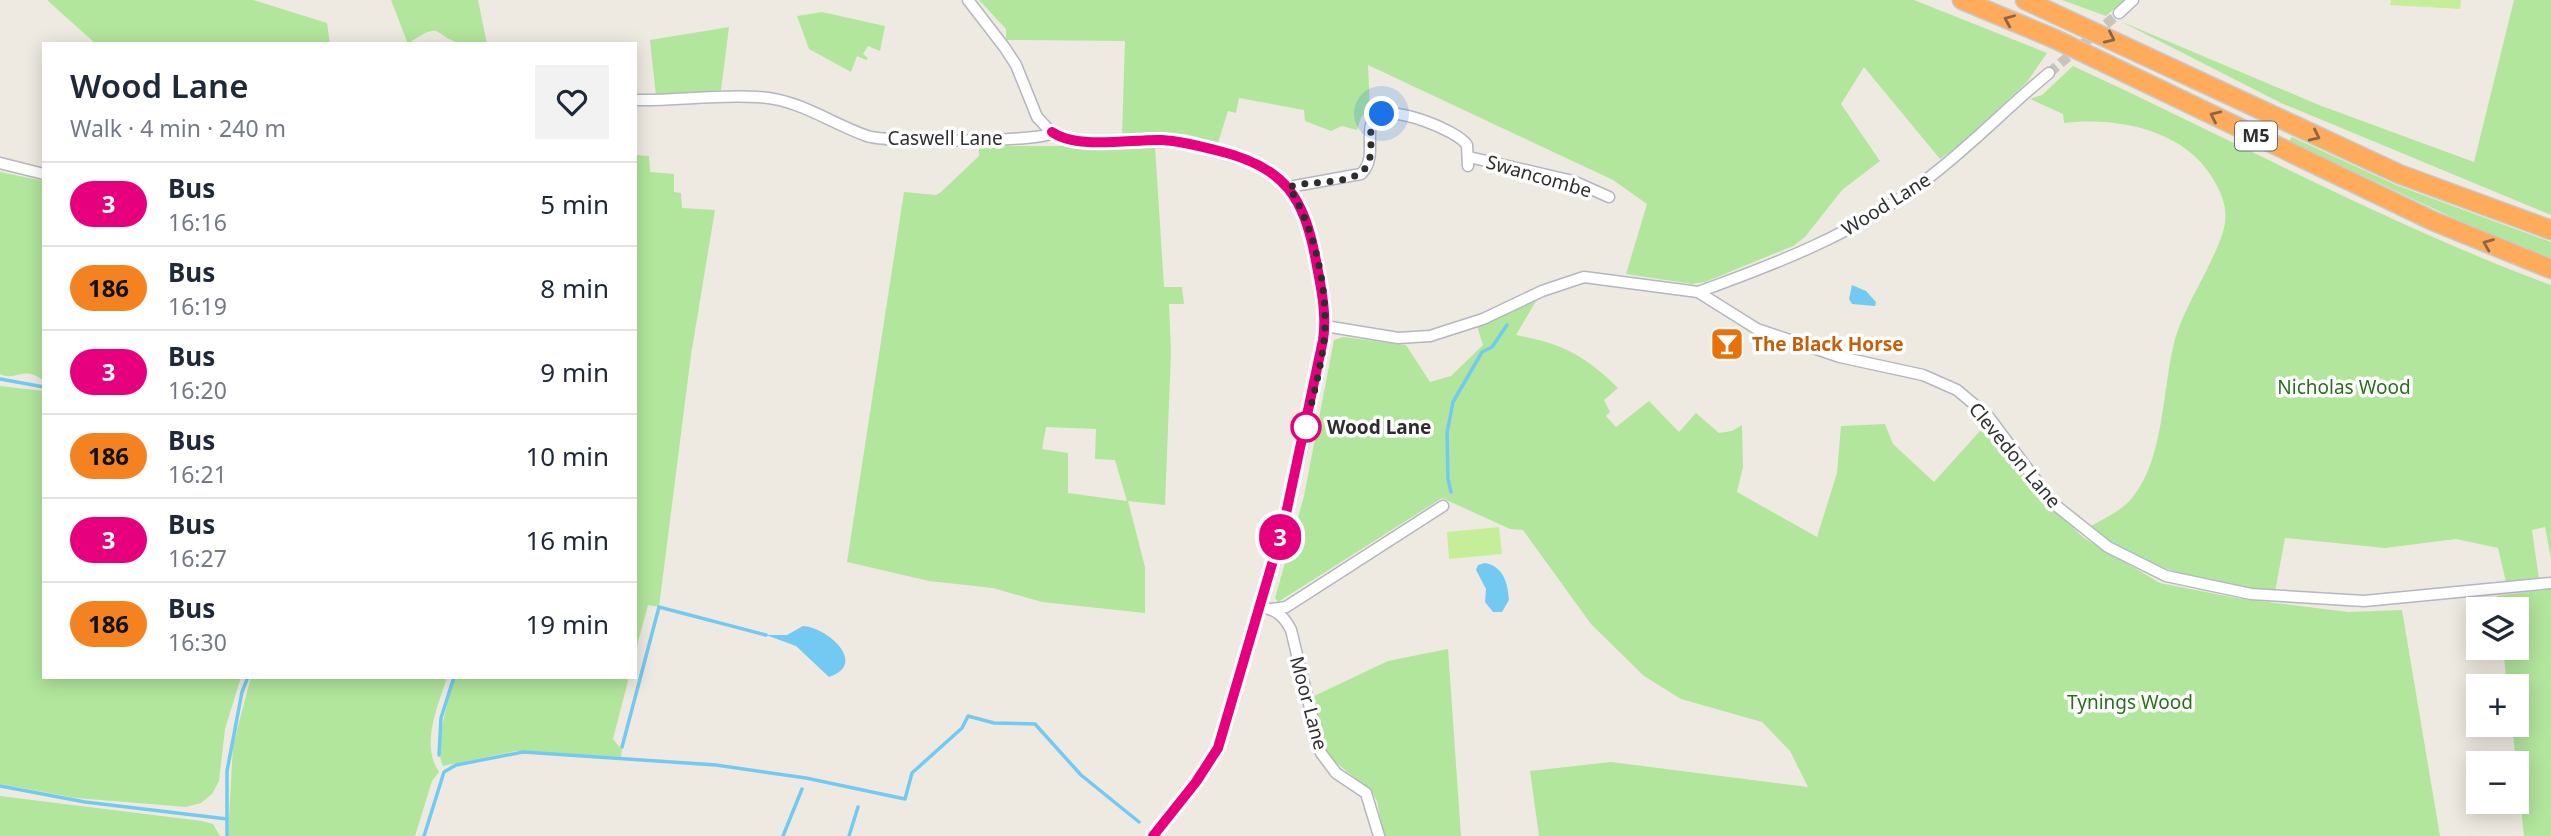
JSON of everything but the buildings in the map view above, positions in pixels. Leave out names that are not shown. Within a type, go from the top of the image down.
[{"type":"highway","name":"M5","points":[[1962,0],[2055,39],[2433,221],[2551,269]]},
{"type":"highway","name":"M5","points":[[2025,0],[2399,174],[2551,230]]},
{"type":"street","points":[[968,0],[1016,65],[1037,117],[1052,132],[1070,141],[1161,140],[1200,146],[1261,165],[1289,187],[1301,206],[1311,238],[1325,326],[1303,443],[1261,607],[1218,748],[1196,782],[1153,836]]},
{"type":"street","points":[[2119,13],[2133,0]]},
{"type":"street","name":"Wood Lane","points":[[1698,292],[1767,266],[1865,222],[1922,183],[2049,73]]},
{"type":"street","name":"Caswell Lane","points":[[637,100],[759,97],[804,107],[869,137],[898,141],[1015,138],[1047,136],[1052,132]]},
{"type":"street","name":"Swancombe","points":[[1289,187],[1308,182],[1349,178],[1364,172],[1370,159],[1372,122],[1382,114],[1406,116],[1457,135],[1467,145],[1468,161],[1573,181],[1609,197]]},
{"type":"street","points":[[0,163],[42,174]]},
{"type":"street","name":"Clevedon Lane","points":[[1325,326],[1404,338],[1430,336],[1483,320],[1542,291],[1584,278],[1698,292],[1757,329],[1840,357],[1923,375],[1957,390],[1987,416],[2041,489],[2063,512],[2108,547],[2166,576],[2220,589],[2273,597],[2364,601],[2551,583]]},
{"type":"street","points":[[1261,607],[1286,607],[1443,506]]},
{"type":"street","name":"Moor Lane","points":[[1272,609],[1285,620],[1291,630],[1321,753],[1336,773],[1366,793],[1379,836]]},
{"type":"green space","points":[[47,0],[253,0],[327,23],[330,42],[94,42]]},
{"type":"green space","points":[[391,0],[478,0],[487,42],[456,42],[433,31],[407,42]]},
{"type":"green space","points":[[979,0],[1914,0],[2047,53],[2027,82],[1962,143],[1940,159],[1864,67],[1841,104],[1880,161],[1842,190],[1805,237],[1793,246],[1705,282],[1692,284],[1626,274],[1647,204],[1613,180],[1368,65],[1370,109],[1361,117],[1357,130],[1342,126],[1331,131],[1305,121],[1304,110],[1239,98],[1236,113],[1228,111],[1218,143],[1185,134],[1122,135],[1125,41],[1006,40],[1006,29]]},
{"type":"green space","points":[[2062,0],[2124,0],[2106,16]]},
{"type":"green space","points":[[2391,0],[2461,0],[2460,9],[2390,5]]},
{"type":"green space","points":[[2514,0],[2551,0],[2551,215],[2281,103],[2120,21],[2319,105],[2474,162]]},
{"type":"green space","points":[[822,12],[885,26],[880,51],[868,46],[863,54],[868,58],[866,60],[857,56],[851,72],[809,49],[797,16]]},
{"type":"green space","points":[[729,27],[721,90],[656,96],[650,40]]},
{"type":"green space","name":"Nicholas Wood","points":[[2073,66],[2369,208],[2551,285],[2551,559],[2545,527],[2532,530],[2539,579],[2506,582],[2498,548],[2456,539],[2385,548],[2285,538],[2275,592],[2248,589],[2200,579],[2155,564],[2088,528],[2123,507],[2143,482],[2157,443],[2175,339],[2185,312],[2218,246],[2225,226],[2225,214],[2220,192],[2205,167],[2190,152],[2172,140],[2130,125],[2085,121],[2064,123],[2063,114],[2030,99],[2042,95]]},
{"type":"green space","points":[[2292,137],[2396,185],[2551,242],[2551,258],[2475,228],[2289,141]]},
{"type":"green space","points":[[979,146],[1155,146],[1164,287],[1182,287],[1184,304],[1169,304],[1171,352],[1165,505],[1128,501],[1145,567],[1145,613],[1042,602],[993,588],[929,581],[847,562],[904,192],[936,195],[979,156]],"holes":[[[1046,427],[1096,429],[1095,459],[1115,460],[1127,501],[1068,493],[1068,453],[1042,449]]]},
{"type":"green space","points":[[637,155],[649,156],[650,172],[674,174],[674,192],[681,193],[682,208],[715,210],[691,355],[659,607],[648,605],[637,646]]},
{"type":"green space","points":[[0,172],[42,181],[42,380],[25,373],[11,376],[0,374]]},
{"type":"green space","name":"Tynings Wood","points":[[1539,296],[1516,335],[1547,342],[1572,352],[1618,388],[1604,400],[1610,412],[1606,416],[1616,427],[1649,401],[1679,432],[1696,413],[1719,433],[1732,431],[1742,425],[1743,467],[1737,492],[1817,537],[1837,473],[1841,426],[1885,424],[1893,444],[1934,482],[1988,422],[2039,494],[2084,538],[2160,583],[2236,598],[2348,612],[2402,610],[2440,836],[1539,836],[1530,771],[1611,762],[1808,787],[1790,751],[1762,722],[1681,699],[1644,676],[1591,624],[1523,530],[1510,529],[1442,498],[1278,602],[1275,598],[1304,496],[1334,340],[1343,337],[1406,345],[1430,382],[1451,376],[1483,345],[1477,326]]},
{"type":"green space","points":[[0,386],[42,391],[42,679],[240,679],[225,729],[219,781],[212,794],[201,803],[186,807],[76,798],[0,784]]},
{"type":"green space","points":[[1499,527],[1502,554],[1449,559],[1447,532]]},
{"type":"green space","points":[[2551,589],[2551,836],[2524,836],[2522,814],[2529,814],[2529,751],[2515,751],[2513,737],[2529,737],[2529,674],[2506,674],[2504,660],[2529,660],[2529,597],[2497,596]]},
{"type":"green space","points":[[1448,649],[1461,836],[1384,836],[1377,801],[1371,791],[1329,757],[1312,697],[1388,661]]},
{"type":"green space","points":[[250,679],[446,679],[432,725],[431,750],[439,772],[432,781],[415,836],[228,836],[233,745]]},
{"type":"green space","points":[[454,679],[628,679],[613,739],[622,750],[621,757],[516,751],[443,766],[440,747]]},
{"type":"green space","points":[[0,796],[202,821],[213,824],[220,836],[0,836]]},
{"type":"water","points":[[1852,285],[1866,291],[1876,302],[1875,306],[1852,304],[1849,299]]},
{"type":"water","points":[[1485,563],[1496,568],[1506,582],[1509,600],[1502,612],[1493,612],[1485,602],[1486,589],[1476,570],[1478,565]]},
{"type":"water","points":[[803,626],[823,633],[840,647],[845,655],[845,664],[840,671],[829,677],[796,646],[766,635],[787,635]]},
{"type":"waterway","points":[[1451,492],[1448,479],[1447,433],[1453,402],[1482,352],[1492,347],[1507,325]]},
{"type":"waterway","points":[[0,379],[42,387]]},
{"type":"waterway","points":[[622,747],[659,607],[766,635]]},
{"type":"waterway","points":[[227,836],[227,771],[242,692],[247,679]]},
{"type":"waterway","points":[[439,755],[441,718],[453,679]]},
{"type":"waterway","points":[[424,836],[444,772],[456,765],[523,752],[716,765],[806,778],[905,799],[912,773],[962,728],[968,716],[994,723],[1035,724],[1081,775],[1139,822]]},
{"type":"waterway","points":[[0,786],[85,802],[227,819]]},
{"type":"waterway","points":[[783,836],[802,789]]},
{"type":"waterway","points":[[849,836],[858,807]]},
{"type":"tunnel","points":[[2049,73],[2119,13]]},
{"type":"bus line","name":"3","points":[[1052,132],[1070,141],[1184,142],[1242,157],[1261,165],[1281,178],[1301,206],[1314,249],[1322,295],[1325,326],[1303,443],[1261,607],[1224,721],[1218,748],[1196,782],[1153,836]]},
{"type":"place","name":"The Black Horse","points":[[1727,344]]},
{"type":"place","name":"Wood Lane","points":[[1306,427]]},
{"type":"route","points":[[1306,427],[1325,326],[1309,228],[1301,206],[1289,187],[1300,183],[1349,178],[1364,172],[1370,159],[1372,122],[1382,114]]}]
